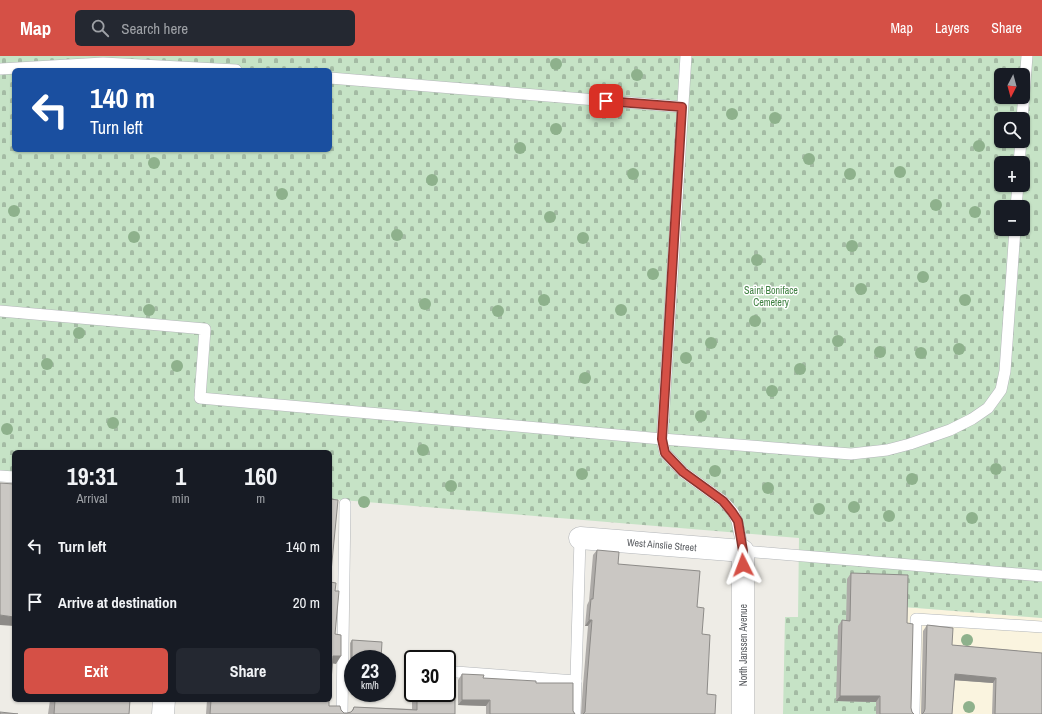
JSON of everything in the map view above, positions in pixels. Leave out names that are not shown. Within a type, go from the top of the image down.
[{"type":"street","name":"West Ainslie Street","points":[[580,538],[743,551]]},
{"type":"street","name":"North Janssen Avenue","points":[[743,551],[743,714]]},
{"type":"street","points":[[163,714],[164,702]]},
{"type":"lane","points":[[686,56],[662,439],[665,453],[683,472],[723,501],[732,512],[738,521],[743,551],[1042,576]]},
{"type":"lane","points":[[1023,112],[1027,56]]},
{"type":"lane","points":[[17,68],[103,63],[198,68]]},
{"type":"lane","points":[[0,69],[12,68]]},
{"type":"lane","points":[[332,78],[682,107]]},
{"type":"lane","points":[[0,311],[205,329],[200,398],[662,439],[851,454],[887,450],[910,444],[950,430],[988,408],[1001,390],[1005,371],[1015,236]]},
{"type":"lane","points":[[0,476],[12,477]]},
{"type":"lane","points":[[342,714],[345,504]]},
{"type":"lane","points":[[575,714],[580,538]]},
{"type":"lane","points":[[914,714],[916,619],[1042,627]]},
{"type":"lane","points":[[456,672],[576,681]]},
{"type":"shaded area","points":[[903,607],[1042,618],[1042,714],[902,714]]},
{"type":"green space","name":"Saint Boniface Cemetery","points":[[0,56],[1042,56],[1042,618],[904,607],[902,714],[783,714],[785,617],[798,617],[799,538],[332,499],[332,450],[12,450],[12,472],[0,471]]},
{"type":"building","points":[[0,483],[12,484],[12,617],[0,615]]},
{"type":"building","points":[[332,499],[338,500],[332,562]]},
{"type":"building","points":[[597,550],[619,552],[618,564],[700,571],[697,607],[704,608],[702,634],[710,635],[707,694],[716,695],[715,714],[583,714],[585,712],[592,620],[589,620],[591,599],[593,599]]},
{"type":"building","points":[[851,573],[908,575],[907,623],[913,624],[911,708],[914,714],[880,714],[880,696],[840,696],[842,620],[850,621]]},
{"type":"building","points":[[332,582],[336,583],[335,591],[339,591],[335,634],[341,635],[341,656],[333,656],[332,668]]},
{"type":"building","points":[[927,625],[953,628],[952,645],[1042,653],[1042,714],[995,714],[996,678],[955,674],[952,714],[922,714],[925,709]]},
{"type":"building","points":[[352,640],[382,642],[382,650],[352,650]]},
{"type":"building","points":[[462,674],[484,675],[483,678],[536,681],[536,683],[573,683],[573,711],[575,714],[490,714],[490,700],[462,700]]},
{"type":"building","points":[[55,702],[130,702],[129,714],[54,714]]},
{"type":"building","points":[[211,702],[329,702],[329,706],[340,706],[344,713],[351,712],[354,707],[417,710],[417,702],[455,702],[455,714],[210,714]]},
{"type":"building","points":[[0,712],[18,714],[0,714]]},
{"type":"route","points":[[606,101],[682,107],[662,439],[665,453],[683,472],[723,501],[738,521],[743,551],[743,565]]}]
